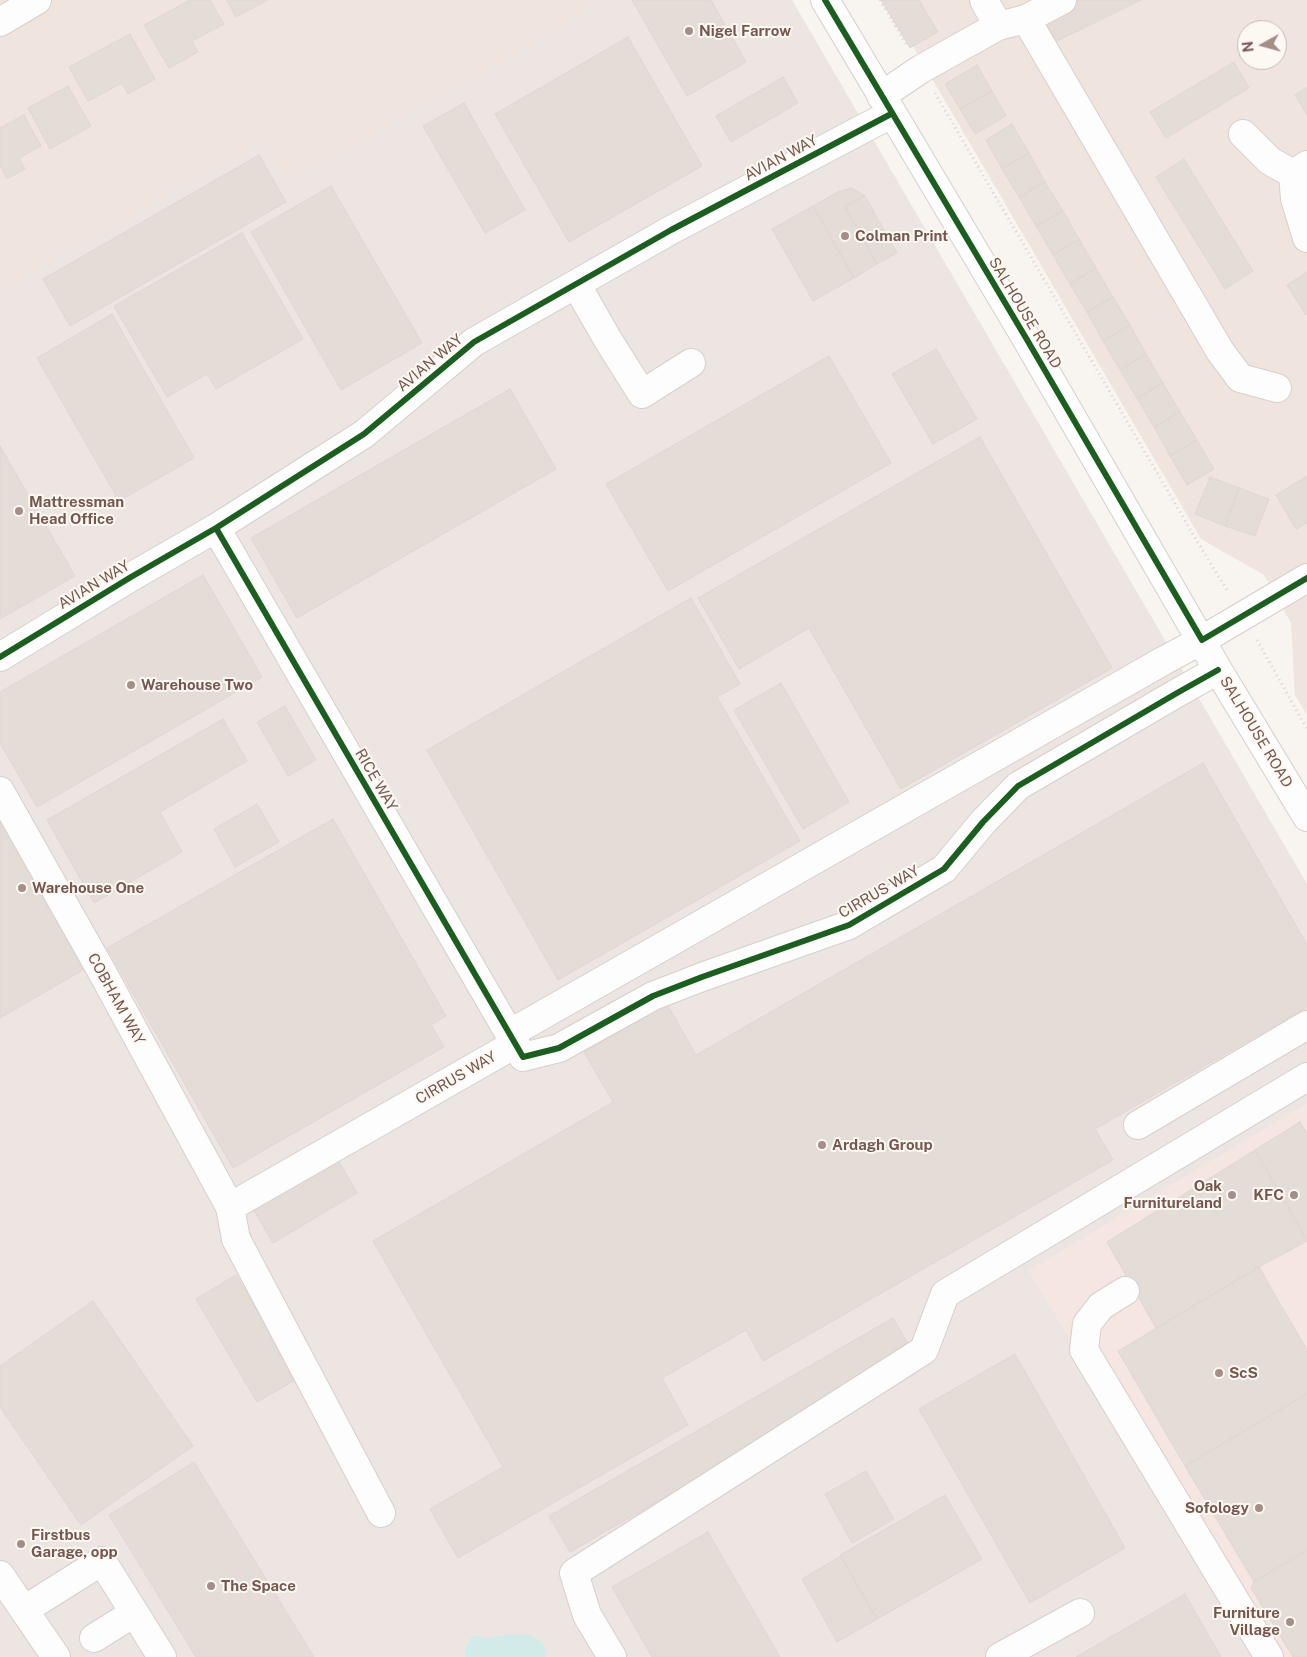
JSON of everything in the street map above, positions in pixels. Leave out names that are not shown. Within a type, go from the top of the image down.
[{"type":"street","points":[[0,22],[37,0]]},
{"type":"street","name":"SALHOUSE ROAD","points":[[825,0],[1030,346],[1218,670],[1307,816]]},
{"type":"street","points":[[984,0],[998,26]]},
{"type":"street","name":"AVIAN WAY","points":[[0,657],[131,577],[216,528],[364,434],[474,342],[886,105],[921,69],[998,26],[1026,19],[1062,0]]},
{"type":"street","points":[[1026,19],[1220,351],[1240,378],[1277,388]]},
{"type":"street","points":[[1243,134],[1270,161],[1300,169],[1295,199],[1307,238]]},
{"type":"street","points":[[576,284],[642,394],[691,363]]},
{"type":"street","name":"RICE WAY","points":[[216,528],[512,1039]]},
{"type":"street","points":[[512,1039],[1307,578]]},
{"type":"street","name":"CIRRUS WAY","points":[[230,1207],[512,1039],[523,1057],[559,1048],[653,996],[850,925],[944,869],[983,822],[1018,786],[1218,670]]},
{"type":"street","name":"COBHAM WAY","points":[[0,792],[102,972],[230,1207],[236,1239],[381,1513]]},
{"type":"street","points":[[1138,1125],[1307,1025]]},
{"type":"street","points":[[612,1657],[587,1615],[574,1573],[924,1350],[945,1294],[1307,1077]]},
{"type":"street","points":[[1125,1291],[1101,1306],[1087,1324],[1084,1350],[1269,1657]]},
{"type":"street","points":[[24,1610],[102,1561],[162,1657]]},
{"type":"street","points":[[0,1574],[56,1657]]},
{"type":"street","points":[[94,1638],[134,1613]]},
{"type":"street","points":[[1000,1657],[1080,1613]]},
{"type":"path","points":[[880,0],[1028,249],[1194,536],[1243,616],[1307,729]]},
{"type":"shaded area","points":[[0,0],[602,0],[539,41],[288,182],[264,140],[0,291]]},
{"type":"shaded area","points":[[602,0],[792,0],[1307,884],[1307,1104],[1029,1271],[1264,1657],[0,1657],[0,291],[264,140],[289,181],[539,41]]},
{"type":"shaded area","points":[[886,0],[1307,0],[1307,715],[1295,695],[1291,623],[1264,575],[1201,539]]},
{"type":"shaded area","points":[[1307,1104],[1307,1657],[1264,1657],[1029,1271]]},
{"type":"water","points":[[512,1634],[529,1635],[543,1642],[546,1657],[465,1657],[465,1648],[473,1635],[488,1638]]},
{"type":"building","points":[[190,0],[210,0],[224,24],[192,41],[198,52],[169,68],[144,25]]},
{"type":"building","points":[[227,0],[268,0],[236,17]]},
{"type":"building","name":"Nigel Farrow","points":[[632,0],[711,0],[746,62],[687,96]]},
{"type":"building","points":[[881,0],[919,0],[938,32],[910,48]]},
{"type":"building","points":[[1076,0],[1141,0],[1049,45],[1037,19]]},
{"type":"building","points":[[130,34],[155,79],[128,94],[122,83],[88,101],[69,67]]},
{"type":"building","points":[[628,37],[702,166],[569,242],[495,114]]},
{"type":"building","points":[[1234,62],[1249,88],[1166,138],[1150,112]]},
{"type":"building","points":[[977,65],[992,91],[960,109],[945,84]]},
{"type":"building","points":[[783,77],[798,103],[731,142],[716,116]]},
{"type":"building","points":[[68,86],[91,126],[50,149],[28,108]]},
{"type":"building","points":[[1307,87],[1307,115],[1295,95]]},
{"type":"building","points":[[992,91],[1006,116],[975,134],[960,109]]},
{"type":"building","points":[[464,103],[525,210],[485,233],[423,126]]},
{"type":"building","points":[[24,115],[41,146],[19,158],[25,169],[7,179],[0,165],[0,128]]},
{"type":"building","points":[[1012,124],[1029,153],[1002,169],[986,140]]},
{"type":"building","points":[[1029,153],[1045,182],[1019,197],[1002,169]]},
{"type":"building","points":[[259,155],[286,202],[70,326],[43,279]]},
{"type":"building","points":[[1184,159],[1253,271],[1225,289],[1156,177]]},
{"type":"building","points":[[1045,182],[1063,211],[1036,226],[1019,197]]},
{"type":"building","points":[[331,186],[422,343],[341,390],[251,232]]},
{"type":"building","name":"Colman Print","points":[[852,188],[865,196],[845,207],[877,264],[854,278],[813,206],[838,192]]},
{"type":"building","points":[[865,196],[897,253],[877,264],[845,207]]},
{"type":"building","points":[[813,206],[854,278],[813,301],[772,229]]},
{"type":"building","points":[[1063,211],[1079,239],[1053,255],[1036,226]]},
{"type":"building","points":[[242,233],[303,339],[216,389],[207,374],[167,397],[114,306]]},
{"type":"building","points":[[1079,239],[1096,268],[1070,284],[1053,255]]},
{"type":"building","points":[[1096,268],[1113,297],[1087,312],[1070,284]]},
{"type":"building","points":[[1307,272],[1307,314],[1306,315],[1287,285]]},
{"type":"building","points":[[1113,297],[1130,325],[1103,341],[1087,312]]},
{"type":"building","points":[[112,314],[194,458],[119,501],[37,358]]},
{"type":"building","points":[[1130,325],[1146,354],[1120,370],[1103,341]]},
{"type":"building","points":[[936,349],[977,419],[933,444],[892,374]]},
{"type":"building","points":[[1146,354],[1163,383],[1137,398],[1120,370]]},
{"type":"building","points":[[829,356],[891,463],[668,591],[606,484]]},
{"type":"building","points":[[1163,383],[1180,412],[1154,427],[1137,398]]},
{"type":"building","points":[[510,389],[556,469],[297,618],[251,538]]},
{"type":"building","points":[[1180,412],[1197,440],[1170,456],[1154,427]]},
{"type":"building","points":[[980,437],[1112,668],[901,789],[809,628],[739,669],[698,598]]},
{"type":"building","points":[[1197,440],[1214,469],[1187,485],[1170,456]]},
{"type":"building","name":"Mattressman Head Office","points":[[0,446],[75,576],[0,619]]},
{"type":"building","points":[[1307,476],[1307,523],[1296,529],[1276,495]]},
{"type":"building","points":[[1210,477],[1239,488],[1225,526],[1195,514]]},
{"type":"building","points":[[1239,488],[1269,499],[1255,536],[1225,526]]},
{"type":"building","name":"Warehouse Two","points":[[203,575],[262,677],[37,807],[0,743],[0,692]]},
{"type":"building","points":[[691,598],[740,684],[717,697],[800,841],[558,980],[427,750]]},
{"type":"building","points":[[781,683],[849,802],[803,829],[734,710]]},
{"type":"building","points":[[285,706],[316,760],[288,776],[257,722]]},
{"type":"building","points":[[223,719],[247,761],[160,812],[182,852],[94,903],[47,820]]},
{"type":"building","name":"Ardagh Group","points":[[1203,763],[1307,945],[1307,1007],[1095,1129],[1113,1160],[763,1361],[746,1330],[662,1378],[688,1425],[458,1558],[430,1509],[503,1467],[373,1241],[613,1102],[584,1052],[667,1004],[696,1055]]},
{"type":"building","points":[[257,804],[279,842],[235,867],[214,829]]},
{"type":"building","name":"Warehouse One","points":[[0,810],[90,966],[0,1018]]},
{"type":"building","points":[[333,819],[446,1016],[431,1025],[444,1047],[233,1168],[107,948]]},
{"type":"building","name":"KFC","points":[[1300,1122],[1307,1134],[1307,1240],[1255,1150]]},
{"type":"building","name":"Oak Furnitureland","points":[[1255,1150],[1307,1241],[1156,1328],[1107,1242]]},
{"type":"building","points":[[337,1158],[357,1193],[273,1243],[252,1207]]},
{"type":"building","name":"ScS","points":[[1259,1267],[1307,1350],[1307,1394],[1185,1466],[1118,1351]]},
{"type":"building","points":[[236,1275],[297,1379],[257,1402],[196,1299]]},
{"type":"building","points":[[93,1301],[193,1446],[81,1525],[0,1407],[0,1366]]},
{"type":"building","points":[[893,1318],[914,1354],[570,1552],[549,1516]]},
{"type":"building","points":[[1015,1354],[1125,1548],[1030,1603],[919,1409]]},
{"type":"building","name":"Sofology","points":[[1307,1394],[1307,1550],[1254,1582],[1185,1466]]},
{"type":"building","name":"The Space","points":[[194,1462],[314,1657],[196,1657],[109,1515]]},
{"type":"building","points":[[866,1471],[894,1519],[852,1543],[825,1494]]},
{"type":"building","points":[[945,1495],[982,1559],[877,1619],[840,1555]]},
{"type":"building","points":[[708,1532],[780,1657],[652,1657],[612,1587]]},
{"type":"building","name":"Furniture Village","points":[[1307,1550],[1307,1657],[1293,1657],[1251,1588],[1254,1582]]},
{"type":"building","points":[[841,1556],[877,1619],[837,1642],[802,1579]]},
{"type":"building","points":[[1185,1594],[1221,1657],[1076,1657]]},
{"type":"cycle path","points":[[825,0],[1026,338],[1202,640],[1307,578]]},
{"type":"cycle path","points":[[0,657],[131,577],[216,528],[364,434],[474,342],[671,230],[891,114]]},
{"type":"cycle path","points":[[216,528],[523,1057],[559,1048],[653,996],[849,925],[944,869],[983,822],[1018,786],[1218,670]]},
{"type":"place","name":"Nigel Farrow","points":[[689,31]]},
{"type":"place","name":"Colman Print","points":[[845,236]]},
{"type":"place","name":"Mattressman Head Office","points":[[19,511]]},
{"type":"place","name":"Warehouse Two","points":[[131,685]]},
{"type":"place","name":"Warehouse One","points":[[22,888]]},
{"type":"place","name":"Ardagh Group","points":[[822,1145]]},
{"type":"place","name":"Oak Furnitureland","points":[[1232,1195]]},
{"type":"place","name":"KFC","points":[[1294,1195]]},
{"type":"place","name":"ScS","points":[[1219,1373]]},
{"type":"place","name":"Sofology","points":[[1259,1508]]},
{"type":"place","name":"Firstbus Garage, opp","points":[[21,1544]]},
{"type":"place","name":"The Space","points":[[211,1586]]},
{"type":"place","name":"Furniture Village","points":[[1290,1622]]}]
